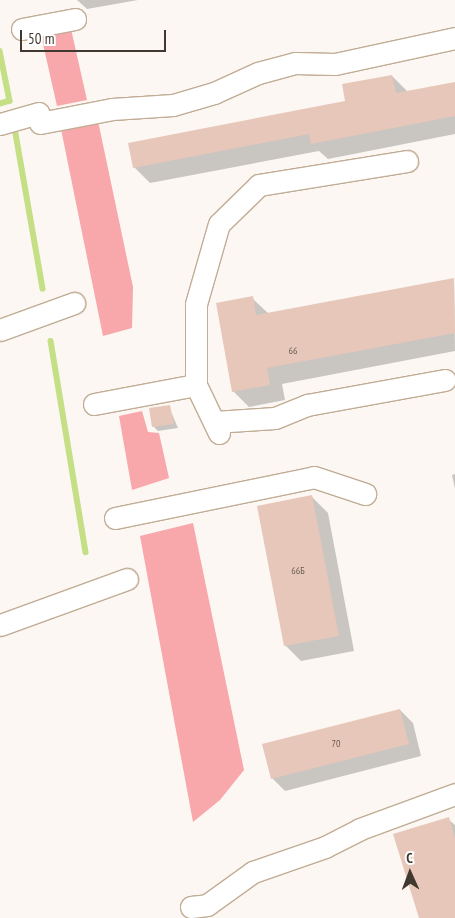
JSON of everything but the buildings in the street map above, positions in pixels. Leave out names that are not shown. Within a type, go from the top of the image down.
[{"type":"lane","points":[[22,29],[75,19]]},
{"type":"lane","points":[[0,124],[112,109],[172,105],[214,93],[258,72],[295,63],[335,64],[455,38]]},
{"type":"lane","points":[[407,161],[260,185],[219,224],[196,304],[196,385],[216,428],[275,418],[307,405],[445,380]]},
{"type":"lane","points":[[0,330],[74,303]]},
{"type":"lane","points":[[94,404],[196,385]]},
{"type":"lane","points":[[115,518],[314,477],[365,494]]},
{"type":"lane","points":[[0,625],[127,580]]},
{"type":"lane","points":[[191,907],[207,905],[253,872],[325,848],[360,829],[455,794]]},
{"type":"shaded area","points":[[71,29],[87,100],[57,106],[41,35]]},
{"type":"shaded area","points":[[98,121],[133,287],[132,328],[103,336],[61,129]]},
{"type":"shaded area","points":[[142,411],[148,432],[159,433],[169,478],[132,490],[119,416]]},
{"type":"shaded area","points":[[193,523],[244,770],[220,800],[193,822],[140,536]]},
{"type":"waterway","points":[[0,51],[10,101],[0,104]]},
{"type":"waterway","points":[[16,134],[43,289]]},
{"type":"waterway","points":[[51,341],[86,552]]}]
